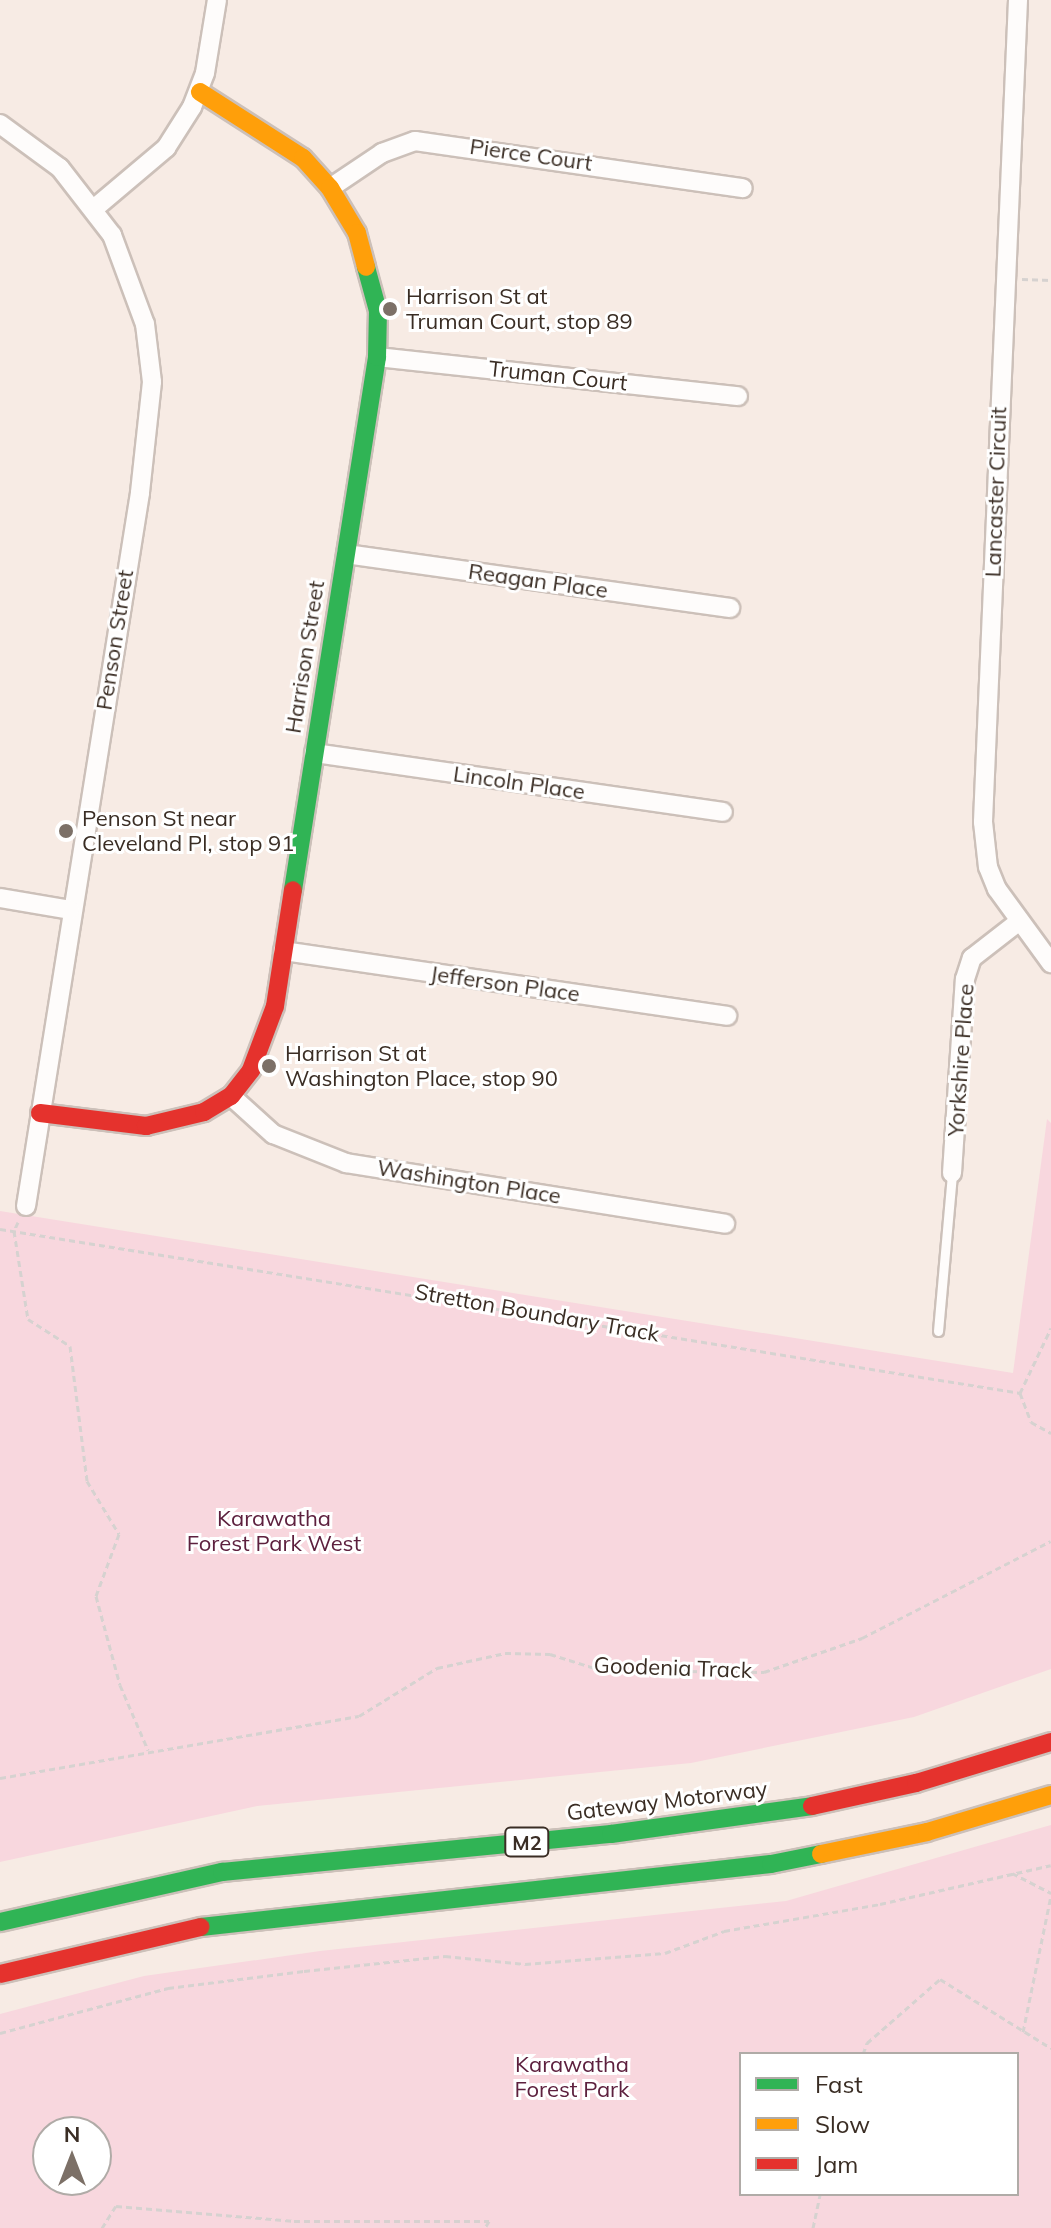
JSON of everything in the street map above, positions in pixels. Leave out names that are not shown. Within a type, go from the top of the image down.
[{"type":"main road","name":"Harrison Street","points":[[200,92],[268,132],[303,158],[330,188],[357,233],[373,277],[377,357],[283,951],[265,1041],[231,1096]]},
{"type":"main road","points":[[40,1113],[146,1126],[204,1112],[231,1096]]},
{"type":"main road","name":"Gateway Motorway","points":[[0,1922],[129,1889],[222,1872],[611,1834],[820,1805],[916,1783],[1051,1742]]},
{"type":"main road","name":"M2","points":[[0,1974],[151,1936],[235,1921],[771,1864],[927,1832],[1051,1795]]},
{"type":"street","points":[[96,207],[166,148],[200,92],[217,0]]},
{"type":"street","name":"Lancaster Circuit","points":[[1018,0],[983,822],[988,867],[1017,923],[1051,963]]},
{"type":"street","name":"Penson Street","points":[[0,124],[50,160],[96,207],[128,269],[145,324],[151,414],[70,910],[26,1206]]},
{"type":"street","name":"Pierce Court","points":[[330,188],[382,153],[415,141],[743,188]]},
{"type":"street","name":"Truman Court","points":[[377,357],[738,396]]},
{"type":"street","name":"Reagan Place","points":[[346,554],[730,608]]},
{"type":"street","name":"Lincoln Place","points":[[314,753],[723,812]]},
{"type":"street","points":[[0,898],[70,910]]},
{"type":"street","name":"Yorkshire Place","points":[[952,1173],[965,979],[972,958],[1017,923]]},
{"type":"street","name":"Jefferson Place","points":[[283,951],[727,1016]]},
{"type":"street","name":"Washington Place","points":[[231,1096],[273,1134],[346,1163],[725,1224]]},
{"type":"lane","points":[[938,1331],[952,1173]]},
{"type":"path","points":[[1006,278],[1051,280]]},
{"type":"path","name":"Stretton Boundary Track","points":[[0,1229],[1020,1393]]},
{"type":"path","points":[[14,1231],[28,1319],[70,1346],[87,1481],[119,1534],[96,1596],[120,1685],[148,1750]]},
{"type":"path","points":[[1051,1328],[1020,1393],[1031,1422],[1051,1433]]},
{"type":"path","name":"Goodenia Track","points":[[0,1778],[148,1750],[359,1716],[437,1668],[505,1653],[550,1654],[601,1670],[764,1672],[862,1638],[1051,1541]]},
{"type":"path","points":[[0,2033],[168,1988],[289,1973],[445,1956],[525,1964],[665,1953],[724,1931],[880,1904],[1009,1872],[1051,1865]]},
{"type":"path","points":[[1009,1872],[1051,1894],[1023,2032]]},
{"type":"path","points":[[864,2052],[867,2043],[940,1979],[1051,2048]]},
{"type":"path","points":[[813,2228],[820,2196]]},
{"type":"path","points":[[102,2228],[116,2206],[294,2221],[489,2221],[485,2228]]},
{"type":"green space","name":"Karawatha Forest Park West","points":[[1047,1119],[1051,1123],[1051,1669],[914,1717],[691,1763],[257,1806],[0,1862],[0,1211],[1013,1373]]},
{"type":"green space","name":"Karawatha Forest Park","points":[[1051,1825],[1051,2228],[0,2228],[0,2014],[144,1976],[320,1951],[786,1901]]},
{"type":"traffic: fast","points":[[293,890],[377,357],[378,311],[366,267]]},
{"type":"traffic: fast","points":[[0,1922],[222,1872],[611,1834],[812,1806]]},
{"type":"traffic: fast","points":[[201,1927],[771,1864],[821,1854]]},
{"type":"traffic: slow","points":[[200,92],[303,158],[330,188],[357,233],[366,267]]},
{"type":"traffic: slow","points":[[821,1854],[927,1832],[1051,1795]]},
{"type":"traffic: jam","points":[[40,1113],[146,1126],[204,1112],[231,1096],[251,1070],[275,1006],[293,890]]},
{"type":"traffic: jam","points":[[812,1806],[916,1783],[1051,1742]]},
{"type":"traffic: jam","points":[[0,1974],[201,1927]]},
{"type":"place","name":"Harrison St at Truman Court, stop 89","points":[[390,309]]},
{"type":"place","name":"Penson St near Cleveland Pl, stop 91","points":[[66,831]]},
{"type":"place","name":"Harrison St at Washington Place, stop 90","points":[[269,1066]]}]
